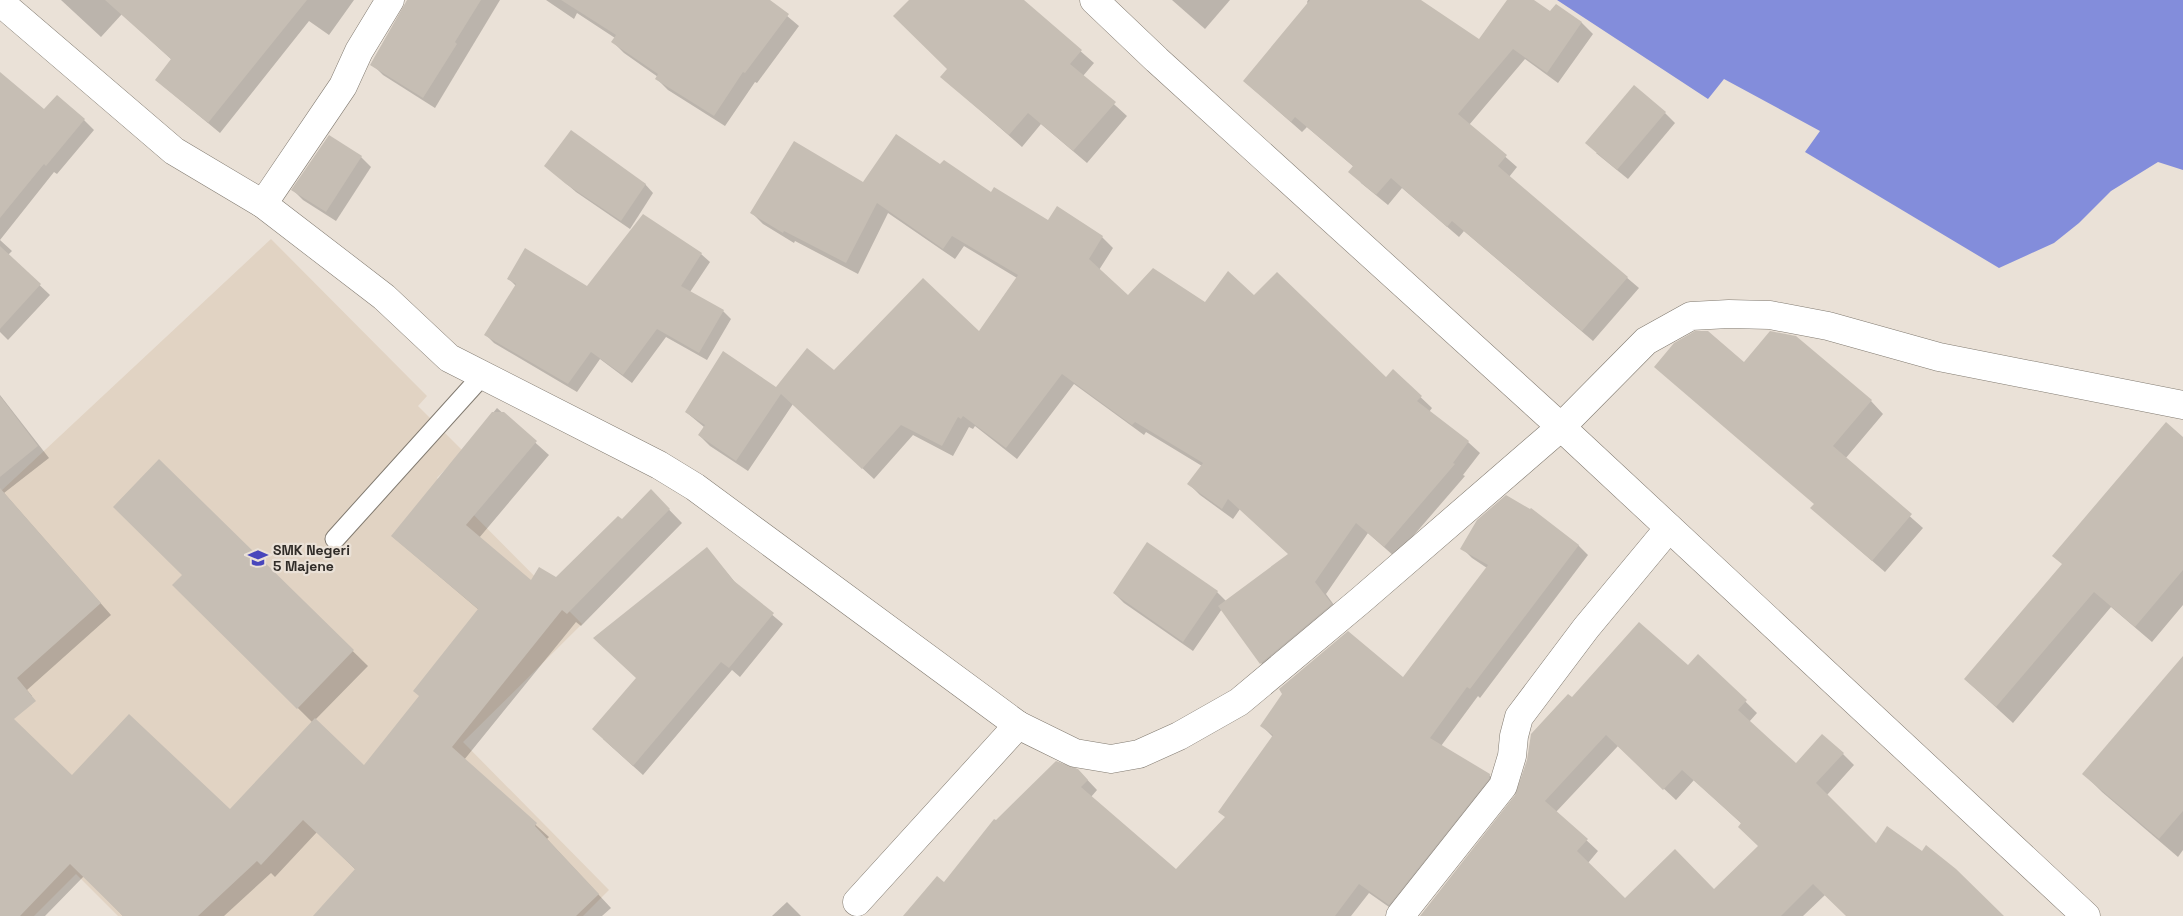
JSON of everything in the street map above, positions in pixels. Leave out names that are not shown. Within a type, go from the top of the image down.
[{"type":"main road","points":[[263,204],[343,86],[359,51],[390,0]]},
{"type":"main road","points":[[1094,0],[1157,60],[1561,427],[2086,916]]},
{"type":"main road","points":[[3,2],[174,152],[263,204],[384,297],[449,358],[659,466],[695,487],[1018,725],[1075,753],[1110,759],[1139,754],[1179,736],[1238,702],[1368,594],[1561,427],[1646,341],[1691,316],[1729,314],[1770,315],[1809,322],[1939,357],[2183,405]]},
{"type":"main road","points":[[1400,916],[1503,786],[1512,756],[1514,736],[1519,717],[1586,628],[1669,528]]},
{"type":"main road","points":[[857,902],[1018,725]]},
{"type":"lane","points":[[335,539],[482,376]]},
{"type":"shaded area","name":"SMK Negeri 5 Majene","points":[[271,239],[427,396],[418,406],[463,451],[437,478],[582,624],[463,742],[609,890],[583,916],[118,916],[76,874],[34,916],[0,916],[0,492]]},
{"type":"water","points":[[1557,0],[2183,0],[2183,170],[2158,162],[2111,191],[2079,223],[2054,243],[1999,268],[1805,152],[1820,131],[1724,79],[1708,99]]},
{"type":"building","points":[[105,0],[307,0],[208,123],[155,80],[171,59]]},
{"type":"building","points":[[407,0],[481,0],[455,42],[457,44],[423,98],[370,65]]},
{"type":"building","points":[[561,0],[770,0],[789,14],[745,73],[743,72],[714,116],[655,79],[658,74],[611,42],[616,35]]},
{"type":"building","points":[[909,0],[1024,0],[1082,50],[1070,64],[1116,102],[1073,151],[1028,113],[1009,135],[940,77],[947,69],[893,16]]},
{"type":"building","points":[[1310,0],[1421,0],[1479,39],[1507,0],[1534,0],[1550,11],[1556,4],[1582,22],[1547,73],[1513,49],[1458,114],[1507,155],[1498,166],[1628,277],[1582,331],[1452,221],[1447,227],[1391,178],[1376,195],[1348,172],[1353,166],[1295,117],[1291,122],[1243,81]]},
{"type":"building","points":[[0,72],[44,109],[57,95],[85,119],[46,166],[44,164],[0,218]]},
{"type":"building","points":[[1634,85],[1666,112],[1617,170],[1585,143]]},
{"type":"building","points":[[571,130],[646,184],[621,221],[566,184],[544,166]]},
{"type":"building","points":[[896,134],[940,164],[944,160],[991,192],[994,187],[1048,220],[1057,206],[1103,236],[1089,259],[1128,295],[1153,268],[1205,302],[1228,271],[1254,295],[1277,272],[1386,377],[1393,369],[1422,396],[1417,401],[1469,441],[1453,463],[1455,464],[1384,547],[1356,523],[1315,582],[1332,604],[1260,664],[1218,606],[1288,554],[1228,499],[1222,509],[1187,484],[1203,463],[1135,422],[1132,425],[1062,374],[1006,448],[963,416],[961,419],[958,417],[942,446],[901,425],[862,469],[781,394],[736,461],[698,435],[705,425],[685,412],[723,351],[776,387],[807,348],[834,370],[923,278],[979,331],[1018,275],[952,236],[943,249],[877,203],[846,263],[784,231],[783,233],[750,213],[794,141],[863,182]]},
{"type":"building","points":[[329,135],[362,156],[326,212],[291,190]]},
{"type":"building","points":[[643,214],[702,253],[681,286],[724,310],[699,353],[657,329],[623,375],[591,352],[568,384],[484,335],[516,284],[507,279],[525,248],[587,286]]},
{"type":"building","points":[[0,246],[41,284],[0,329]]},
{"type":"building","points":[[1695,331],[1708,331],[1744,362],[1770,331],[1796,336],[1872,400],[1833,446],[1912,514],[1872,561],[1810,508],[1814,504],[1654,367],[1674,343]]},
{"type":"building","points":[[0,396],[38,446],[0,477]]},
{"type":"building","points":[[492,412],[504,412],[537,441],[466,525],[531,580],[539,567],[556,577],[618,516],[622,519],[651,489],[670,509],[567,614],[562,610],[452,747],[537,823],[535,826],[599,894],[576,916],[313,916],[355,869],[303,820],[261,865],[257,861],[198,916],[123,916],[70,864],[20,916],[0,916],[0,488],[101,603],[17,678],[36,701],[14,719],[72,775],[129,714],[230,809],[315,718],[364,765],[419,696],[413,691],[478,609],[391,536]]},
{"type":"building","points":[[2166,422],[2183,437],[2183,570],[2135,627],[2094,592],[1996,707],[1964,679],[2062,564],[2052,556]]},
{"type":"building","points":[[159,459],[354,650],[297,709],[172,585],[182,575],[113,507]]},
{"type":"building","points":[[1506,495],[1531,508],[1579,545],[1470,689],[1467,687],[1430,738],[1490,774],[1489,779],[1389,905],[1359,884],[1335,916],[903,916],[937,876],[944,882],[994,819],[996,820],[1056,761],[1078,769],[1088,780],[1081,787],[1176,869],[1225,817],[1218,812],[1273,735],[1260,726],[1282,694],[1279,689],[1348,631],[1403,677],[1488,565],[1460,549],[1477,520]]},
{"type":"building","points":[[1147,542],[1218,591],[1183,642],[1113,593]]},
{"type":"building","points":[[707,547],[734,581],[774,613],[729,668],[721,662],[633,766],[592,729],[636,678],[593,638]]},
{"type":"building","points":[[1639,622],[1688,665],[1698,654],[1747,700],[1738,710],[1796,763],[1822,734],[1844,753],[1816,783],[1876,843],[1887,826],[1922,851],[1926,845],[1956,869],[2004,916],[1846,916],[1813,884],[1781,916],[1420,916],[1515,795],[1527,760],[1531,734],[1568,694],[1572,697]],"holes":[[[1606,735],[1663,790],[1682,770],[1741,823],[1738,827],[1758,846],[1714,889],[1675,849],[1625,898],[1577,851],[1588,839],[1545,801]]]},
{"type":"building","points":[[2183,656],[2183,811],[2159,839],[2082,774]]},
{"type":"place","name":"SMK Negeri 5 Majene","points":[[258,558]]}]
